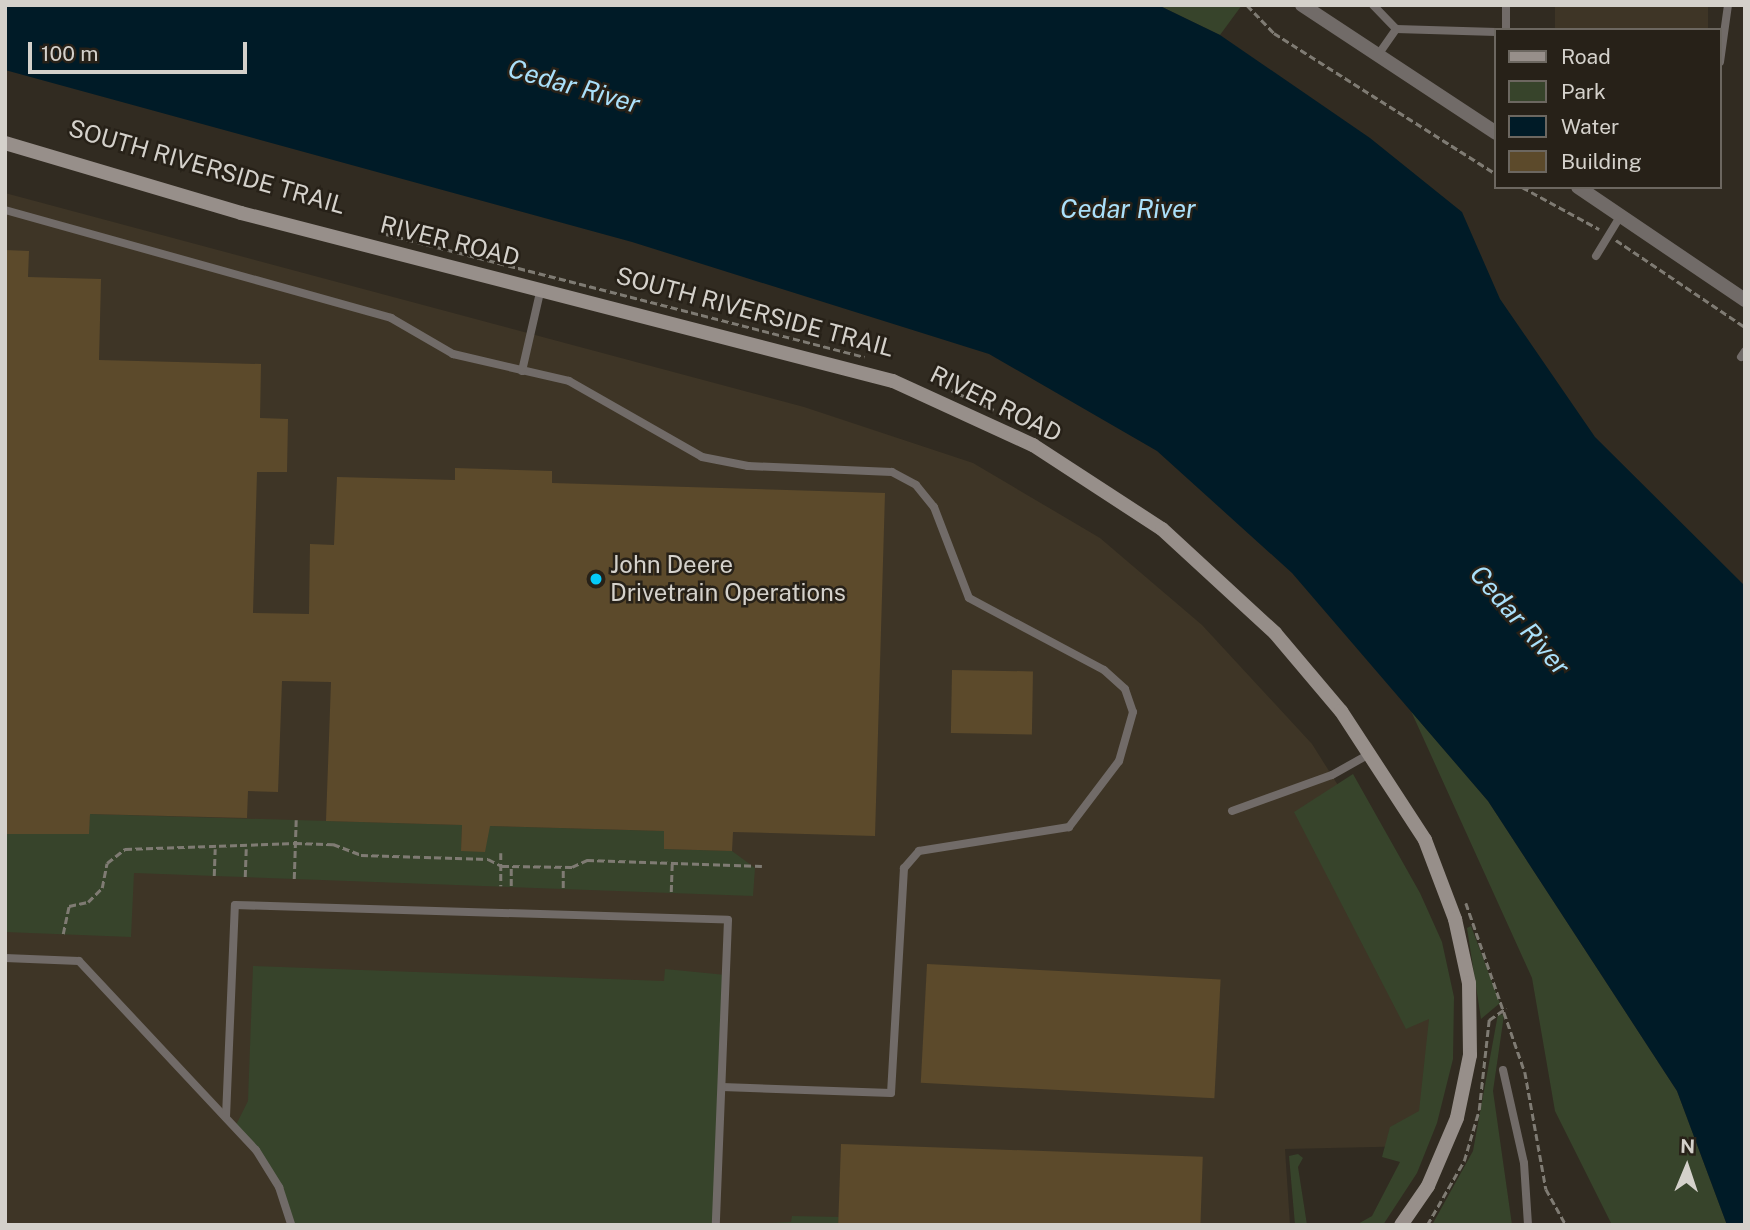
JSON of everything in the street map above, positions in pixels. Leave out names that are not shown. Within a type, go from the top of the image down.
[{"type":"main road","name":"RIVER ROAD","points":[[5,143],[241,212],[845,365],[941,400],[1033,445],[1120,499],[1211,570],[1310,671],[1371,753],[1425,840],[1455,919],[1469,983],[1470,1055],[1457,1118],[1428,1186],[1401,1225]]},
{"type":"street","points":[[1302,5],[1494,132]]},
{"type":"street","points":[[1581,189],[1745,300]]},
{"type":"lane","points":[[1373,5],[1396,29],[1494,32]]},
{"type":"lane","points":[[1506,5],[1506,28]]},
{"type":"lane","points":[[1722,48],[1728,5]]},
{"type":"lane","points":[[1378,55],[1396,29]]},
{"type":"lane","points":[[5,210],[391,318],[453,354],[569,381],[702,457],[748,466],[892,472],[916,485],[934,508],[969,598],[1104,670],[1125,689],[1133,712],[1119,761],[1069,827],[919,851],[904,868],[891,1093],[722,1087]]},
{"type":"lane","points":[[1596,256],[1621,215]]},
{"type":"lane","points":[[522,371],[541,288]]},
{"type":"lane","points":[[1232,811],[1332,775],[1371,753]]},
{"type":"lane","points":[[226,1117],[235,905],[728,920],[716,1225]]},
{"type":"lane","points":[[5,958],[79,961],[262,1159],[291,1225]]},
{"type":"lane","points":[[1503,1070],[1524,1163],[1528,1225]]},
{"type":"path","points":[[1247,5],[1274,33],[1494,173]]},
{"type":"path","points":[[1526,189],[1610,236],[1745,327]]},
{"type":"path","name":"SOUTH RIVERSIDE TRAIL","points":[[377,232],[866,358]]},
{"type":"path","points":[[929,381],[998,412]]},
{"type":"path","points":[[294,879],[296,820]]},
{"type":"path","points":[[245,877],[246,849],[253,842],[333,844],[361,855],[488,859],[511,867],[563,867],[587,860],[762,866]]},
{"type":"path","points":[[63,934],[69,906],[88,902],[102,888],[107,863],[125,849],[246,849]]},
{"type":"path","points":[[214,876],[215,849]]},
{"type":"path","points":[[501,853],[501,886]]},
{"type":"path","points":[[671,892],[672,863]]},
{"type":"path","points":[[511,867],[511,886]]},
{"type":"path","points":[[563,867],[563,888]]},
{"type":"path","points":[[1464,900],[1506,1007],[1546,1189],[1566,1225]]},
{"type":"shaded area","points":[[1555,5],[1708,5],[1708,28],[1555,28]]},
{"type":"shaded area","points":[[5,193],[804,407],[973,463],[1100,538],[1202,625],[1312,744],[1377,847],[1440,1013],[1419,1146],[1285,1149],[1290,1225],[5,1225]]},
{"type":"green space","points":[[1158,5],[1242,5],[1220,35]]},
{"type":"green space","points":[[1411,711],[1488,801],[1677,1091],[1727,1225],[1612,1225],[1555,1111],[1532,978]]},
{"type":"green space","points":[[1353,774],[1420,893],[1442,942],[1454,997],[1453,1059],[1437,1123],[1417,1173],[1383,1225],[1356,1225],[1372,1216],[1400,1162],[1382,1157],[1390,1127],[1419,1111],[1429,1019],[1406,1029],[1294,812]]},
{"type":"green space","points":[[90,814],[462,825],[461,851],[490,826],[664,831],[664,849],[732,851],[755,868],[753,896],[134,873],[131,937],[5,932],[5,834],[88,834]]},
{"type":"green space","points":[[1471,926],[1500,1003],[1481,1019],[1467,928]]},
{"type":"green space","points":[[253,966],[664,981],[665,969],[726,975],[716,1225],[290,1225],[279,1187],[235,1127],[248,1101]]},
{"type":"green space","points":[[1498,1014],[1504,1015],[1493,1091],[1512,1225],[1432,1225],[1473,1151]]},
{"type":"green space","points":[[1298,1154],[1303,1158],[1298,1167],[1307,1225],[1295,1225],[1289,1156]]},
{"type":"green space","points":[[792,1216],[839,1217],[838,1225],[731,1225],[791,1222]]},
{"type":"water","name":"Cedar River","points":[[5,5],[1158,5],[1220,35],[1370,138],[1462,212],[1500,299],[1595,437],[1745,586],[1745,1225],[1727,1225],[1677,1091],[1488,801],[1292,573],[1157,451],[989,354],[632,242],[5,70]]},
{"type":"building","name":"John Deere Drivetrain Operations","points":[[5,250],[29,251],[28,277],[101,279],[99,360],[261,364],[260,418],[288,419],[287,472],[257,472],[253,613],[309,614],[310,544],[334,545],[337,477],[455,480],[455,468],[552,471],[552,483],[885,493],[875,836],[733,832],[732,851],[664,849],[664,831],[490,826],[485,852],[461,851],[462,825],[326,821],[331,682],[282,681],[278,792],[248,791],[247,818],[90,814],[89,834],[5,834]]},
{"type":"building","points":[[952,670],[1033,671],[1032,734],[951,733]]},
{"type":"building","points":[[927,964],[1221,979],[1214,1098],[921,1083]]},
{"type":"building","points":[[841,1144],[1203,1157],[1200,1225],[838,1225]]},
{"type":"place","name":"John Deere Drivetrain Operations","points":[[596,579]]}]
